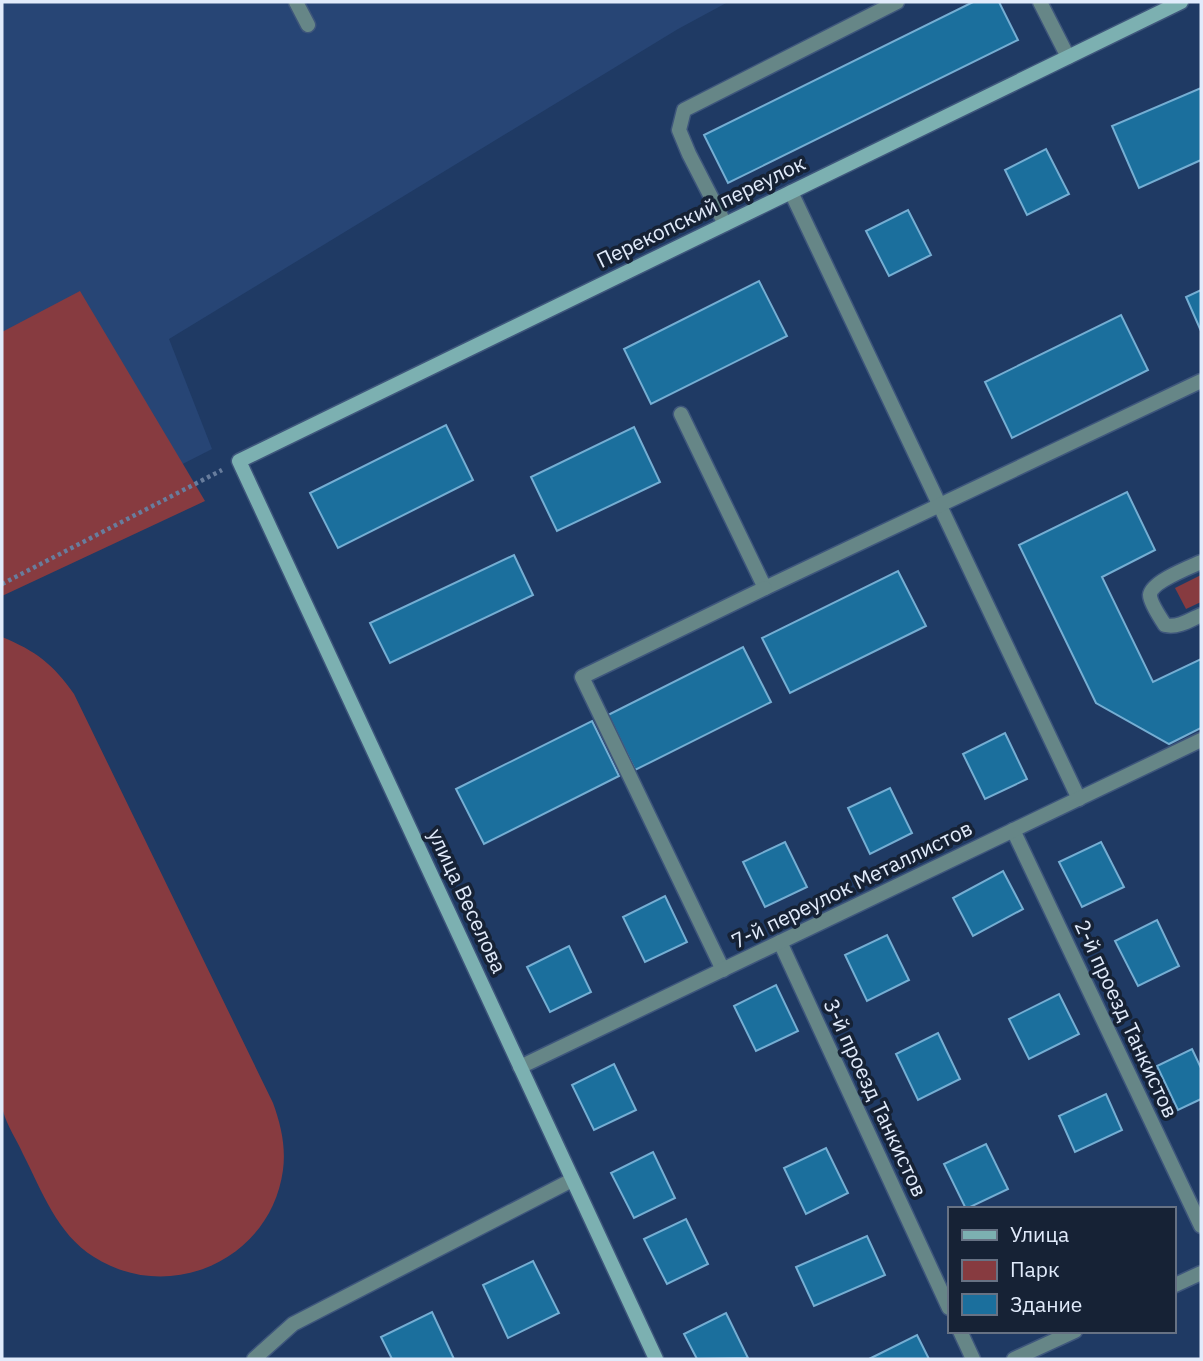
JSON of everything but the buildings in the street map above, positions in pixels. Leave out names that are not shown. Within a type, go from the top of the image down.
[{"type":"street","points":[[296,2],[308,25]]},
{"type":"street","points":[[724,224],[679,130],[684,110],[897,2]]},
{"type":"street","points":[[1040,2],[1068,57]]},
{"type":"street","name":"Перекопский переулок","points":[[239,461],[1181,2]]},
{"type":"street","points":[[791,192],[1079,799]]},
{"type":"street","points":[[723,970],[582,677],[1201,381]]},
{"type":"street","points":[[681,414],[765,588]]},
{"type":"street","name":"улица Веселова","points":[[239,461],[656,1359]]},
{"type":"street","points":[[1201,562],[1160,582],[1150,594],[1165,625],[1177,625],[1201,615]]},
{"type":"street","name":"7-й переулок Металлистов","points":[[520,1067],[1201,740]]},
{"type":"street","name":"2-й проезд Танкистов","points":[[1013,830],[1201,1226]]},
{"type":"street","name":"3-й проезд Танкистов","points":[[780,942],[948,1306]]},
{"type":"street","points":[[254,1359],[293,1324],[572,1180]]},
{"type":"street","points":[[1175,1285],[1201,1273]]},
{"type":"street","points":[[961,1333],[973,1359]]},
{"type":"street","points":[[1014,1359],[1070,1333]]},
{"type":"path","points":[[2,584],[239,461]]},
{"type":"shaded area","points":[[2,2],[728,2],[678,29],[169,339],[212,449],[2,556]]},
{"type":"green space","points":[[80,291],[205,501],[2,596],[2,332]]},
{"type":"green space","points":[[1201,575],[1201,602],[1186,609],[1175,588]]},
{"type":"green space","points":[[2,637],[43,660],[59,674],[74,694],[273,1103],[278,1120],[284,1161],[275,1202],[259,1228],[238,1250],[212,1265],[184,1274],[153,1276],[123,1271],[94,1257],[81,1247],[52,1211],[3,1111]]}]
